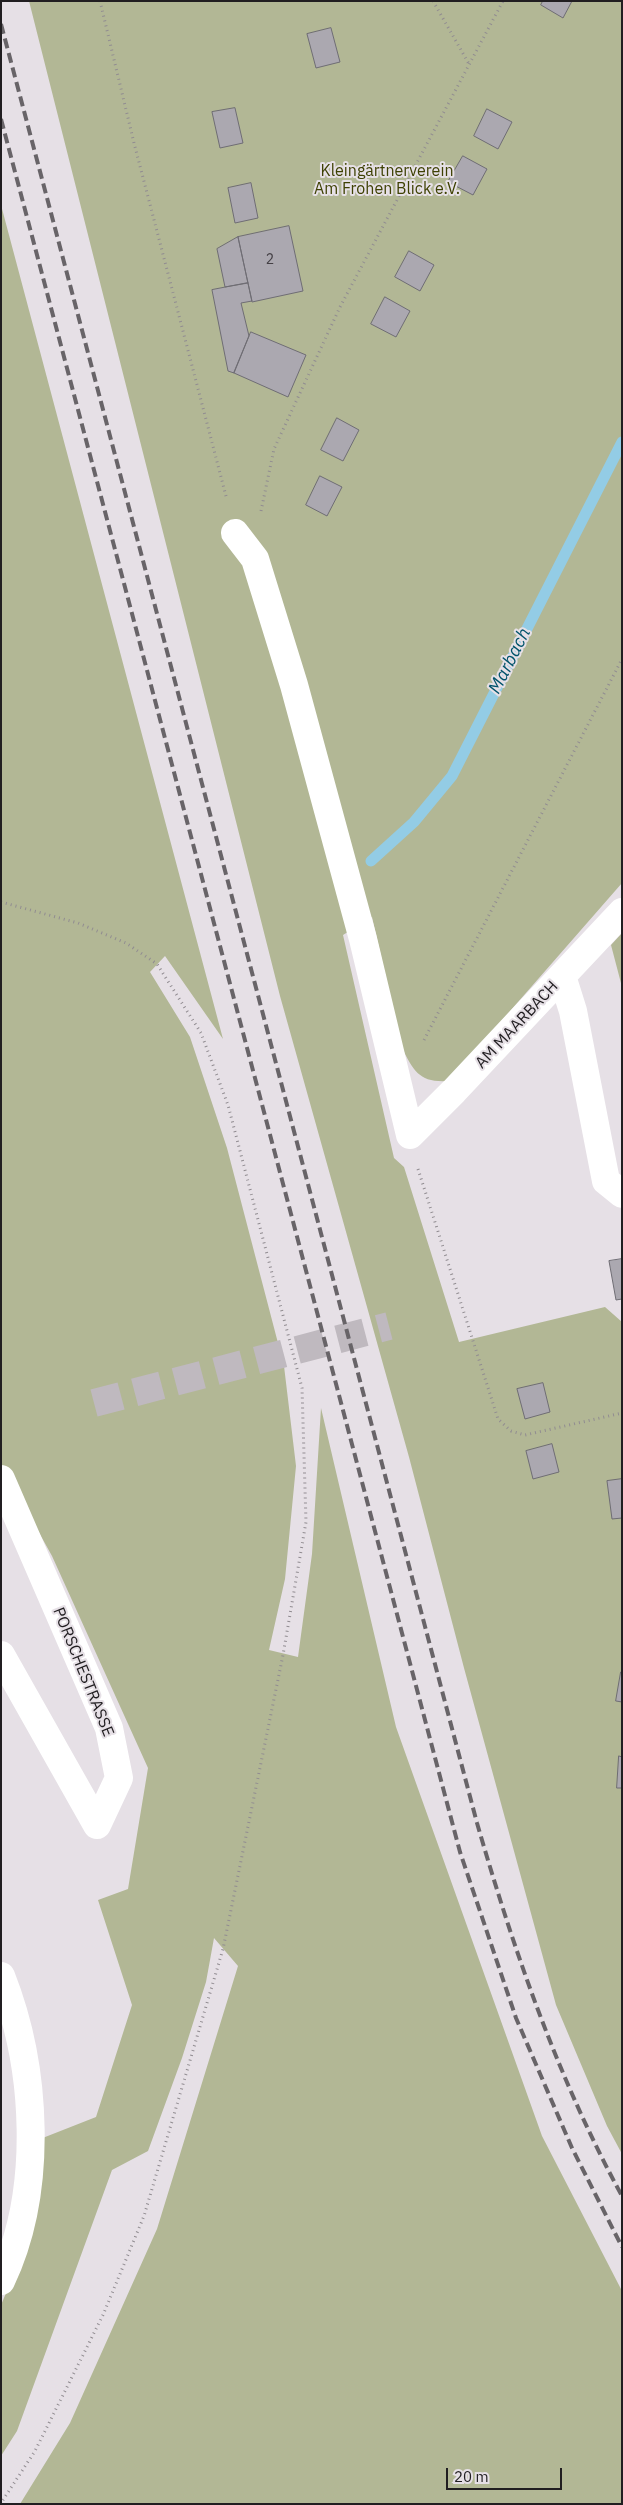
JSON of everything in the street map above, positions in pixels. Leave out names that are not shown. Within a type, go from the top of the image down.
[{"type":"street","points":[[235,533],[255,559],[294,685],[362,938],[400,1087],[410,1135]]},
{"type":"street","name":"AM MAARBACH","points":[[410,1135],[622,912]]},
{"type":"street","points":[[562,976],[573,1010],[606,1181],[622,1194]]},
{"type":"street","name":"PORSCHESTRASSE","points":[[1,1479],[109,1728],[119,1778],[97,1825],[1,1655]]},
{"type":"street","points":[[1,1976],[13,2005],[23,2045],[30,2120],[29,2175],[23,2218],[9,2265],[1,2282]]},
{"type":"path","points":[[100,1],[134,143],[235,533]]},
{"type":"path","points":[[433,1],[469,64]]},
{"type":"path","points":[[255,559],[257,532],[274,449],[340,307],[503,1]]},
{"type":"path","points":[[400,1087],[622,658]]},
{"type":"path","points":[[1,902],[78,923],[126,944],[157,964],[200,1033],[228,1105],[302,1388],[306,1522],[283,1655],[223,1949],[144,2216],[94,2332],[35,2451],[1,2503]]},
{"type":"path","points":[[410,1135],[413,1153],[498,1419],[511,1431],[525,1435],[622,1413]]},
{"type":"green space","name":"Kleingärtnerverein Am Frohen Blick e.V.","points":[[29,1],[622,1],[622,883],[449,1081],[431,1080],[419,1074],[410,1064],[402,1048],[372,917],[343,935],[394,1158],[404,1167],[459,1342],[605,1307],[622,1322],[622,2154],[607,2126],[556,2005],[464,1668],[409,1457],[280,996]]},
{"type":"green space","points":[[1,205],[223,1039],[165,956],[150,972],[190,1037],[227,1148],[284,1366],[296,1466],[285,1579],[269,1650],[298,1657],[312,1554],[321,1408],[396,1727],[542,2136],[622,2291],[622,2504],[20,2504],[70,2423],[157,2229],[238,1966],[214,1938],[206,1982],[182,2058],[148,2151],[112,2170],[17,2431],[1,2456],[1,2305],[28,2241],[35,2141],[96,2117],[132,2005],[98,1900],[128,1889],[148,1768],[52,1556],[1,1464]]},
{"type":"green space","points":[[622,933],[622,987],[611,945]]},
{"type":"building","points":[[543,1],[572,1],[563,18],[541,5]]},
{"type":"building","points":[[331,28],[340,62],[316,68],[307,34]]},
{"type":"building","points":[[235,108],[243,143],[220,148],[212,112]]},
{"type":"building","points":[[487,109],[512,122],[498,149],[474,136]]},
{"type":"building","points":[[463,156],[487,169],[473,195],[448,182]]},
{"type":"building","points":[[251,183],[258,218],[235,223],[228,188]]},
{"type":"building","points":[[289,226],[303,291],[252,302],[238,237]]},
{"type":"building","points":[[238,237],[248,283],[225,287],[217,249]]},
{"type":"building","points":[[409,251],[434,265],[420,291],[395,277]]},
{"type":"building","points":[[248,283],[252,301],[241,303],[249,336],[234,373],[228,371],[212,290]]},
{"type":"building","points":[[385,297],[410,311],[396,337],[371,324]]},
{"type":"building","points":[[251,332],[306,355],[288,397],[234,373]]},
{"type":"building","points":[[337,418],[359,430],[343,461],[321,450]]},
{"type":"building","points":[[320,476],[342,487],[327,516],[306,505]]},
{"type":"building","points":[[622,1259],[622,1299],[616,1300],[609,1261]]},
{"type":"building","points":[[543,1383],[550,1412],[525,1419],[517,1389]]},
{"type":"building","points":[[552,1444],[559,1472],[533,1479],[526,1451]]},
{"type":"building","points":[[622,1479],[622,1518],[612,1519],[607,1481]]},
{"type":"building","points":[[622,1672],[622,1702],[616,1701]]},
{"type":"building","points":[[619,1756],[622,1757],[622,1788],[617,1788]]},
{"type":"waterway","name":"Marbach","points":[[371,861],[414,822],[452,776],[622,442]]},
{"type":"tunnel","points":[[94,1403],[389,1326]]},
{"type":"railway","points":[[1,24],[477,1823],[506,1919],[539,2014],[578,2106],[622,2196]]},
{"type":"railway","points":[[1,119],[460,1852],[516,2018],[572,2148],[622,2247]]}]
